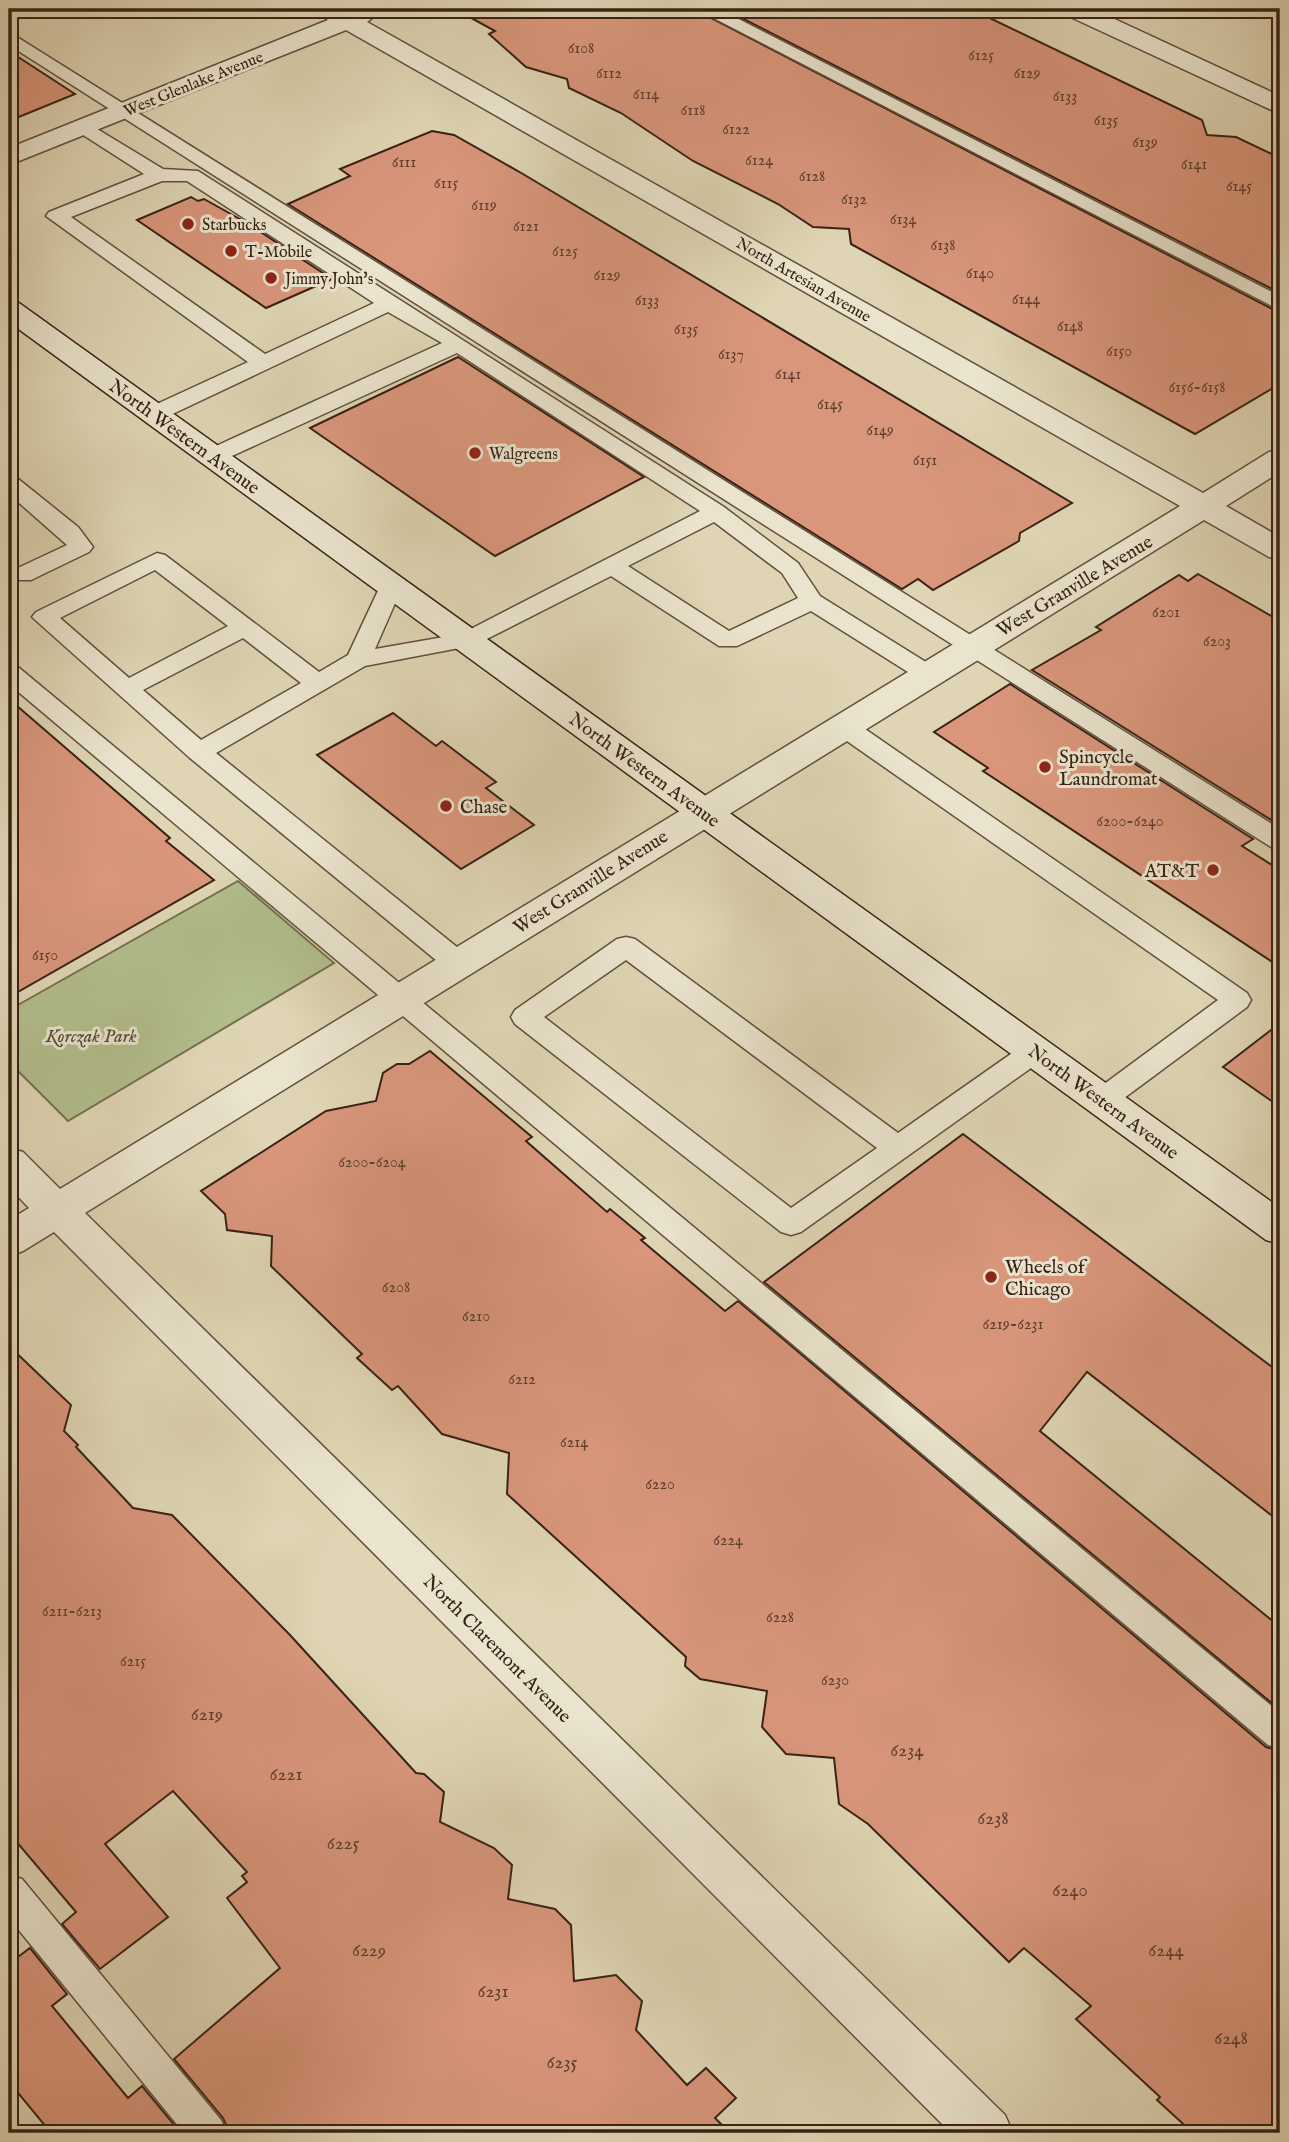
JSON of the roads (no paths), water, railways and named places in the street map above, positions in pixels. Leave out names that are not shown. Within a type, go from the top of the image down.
[{"type":"street","name":"West Glenlake Avenue","points":[[9,157],[125,110],[338,15],[377,9]]},
{"type":"street","points":[[1073,9],[1280,106]]},
{"type":"street","name":"North Artesian Avenue","points":[[338,15],[1280,550]]},
{"type":"street","name":"North Western Avenue","points":[[9,309],[1280,1229]]},
{"type":"street","name":"West Granville Avenue","points":[[9,1240],[703,811],[1280,459]]},
{"type":"street","name":"North Claremont Avenue","points":[[9,1163],[987,2133]]},
{"type":"lane","points":[[705,9],[1280,304]]},
{"type":"lane","points":[[9,37],[1280,841]]},
{"type":"lane","points":[[84,127],[159,175]]},
{"type":"lane","points":[[263,363],[56,216],[159,175],[191,175],[716,512],[790,568],[812,601],[928,674]]},
{"type":"lane","points":[[154,414],[389,304]]},
{"type":"lane","points":[[213,456],[458,344]]},
{"type":"lane","points":[[9,482],[70,532],[81,547],[23,575],[9,573]]},
{"type":"lane","points":[[199,752],[358,660],[467,640],[716,512]]},
{"type":"lane","points":[[317,683],[157,560],[44,617],[199,752],[458,962]]},
{"type":"lane","points":[[612,566],[728,641],[812,601]]},
{"type":"lane","points":[[358,660],[391,585]]},
{"type":"lane","points":[[127,690],[245,627]]},
{"type":"lane","points":[[9,672],[1280,1734]]},
{"type":"lane","points":[[842,726],[1237,1000],[1102,1100]]},
{"type":"lane","points":[[898,1148],[626,946],[525,1017],[791,1224],[1035,1051]]},
{"type":"lane","points":[[9,1891],[208,2133]]},
{"type":"place","name":"Starbucks","points":[[188,224]]},
{"type":"place","name":"T-Mobile","points":[[231,251]]},
{"type":"place","name":"Jimmy John's","points":[[271,278]]},
{"type":"place","name":"Walgreens","points":[[475,453]]},
{"type":"place","name":"Spincycle Laundromat","points":[[1045,767]]},
{"type":"place","name":"Chase","points":[[446,806]]},
{"type":"place","name":"AT&T","points":[[1213,870]]},
{"type":"place","name":"Wheels of Chicago","points":[[991,1277]]},
{"type":"park label","name":"Korczak Park","points":[[91,1035]]}]
